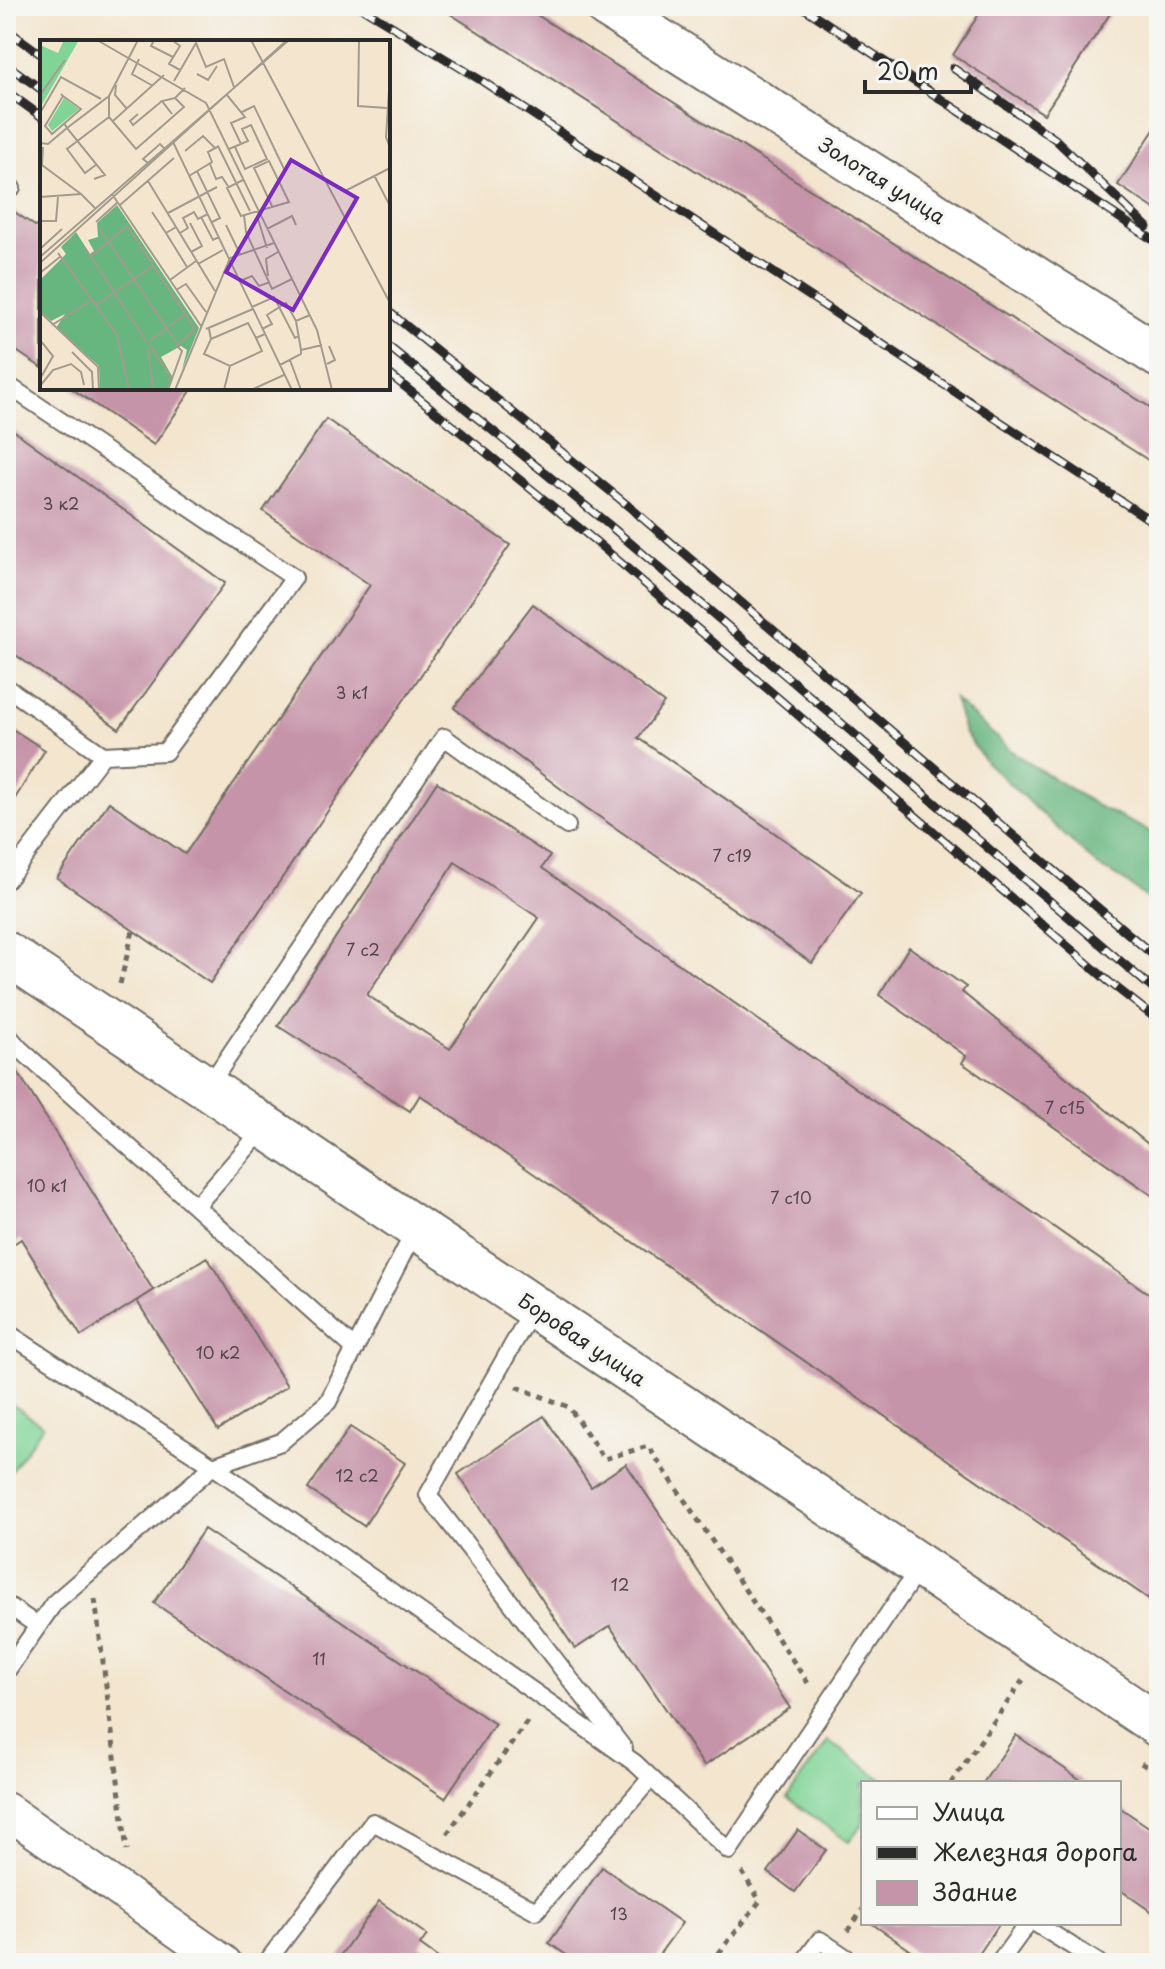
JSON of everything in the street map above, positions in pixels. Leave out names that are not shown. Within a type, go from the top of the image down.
[{"type":"street","name":"Золотая улица","points":[[606,6],[1159,356]]},
{"type":"street","name":"Боровая улица","points":[[6,953],[1159,1726]]},
{"type":"street","points":[[6,1810],[224,1963]]},
{"type":"lane","points":[[6,384],[294,578],[165,752],[103,755],[6,687]]},
{"type":"lane","points":[[207,1088],[444,737],[567,826]]},
{"type":"lane","points":[[6,881],[103,755]]},
{"type":"lane","points":[[6,1033],[20,1049],[355,1349]]},
{"type":"lane","points":[[196,1206],[265,1127]]},
{"type":"lane","points":[[6,1672],[54,1603],[213,1466],[281,1442],[328,1402],[416,1228]]},
{"type":"lane","points":[[534,1307],[428,1495],[635,1763]]},
{"type":"lane","points":[[6,1332],[213,1466],[635,1763],[729,1851],[920,1566]]},
{"type":"lane","points":[[6,1604],[38,1626]]},
{"type":"lane","points":[[266,1963],[373,1822],[536,1911],[651,1778]]},
{"type":"lane","points":[[999,1963],[1027,1925]]},
{"type":"lane","points":[[1038,1925],[1099,1963]]},
{"type":"lane","points":[[803,1963],[820,1940],[854,1963]]},
{"type":"path","points":[[117,995],[133,931]]},
{"type":"path","points":[[494,1378],[569,1407],[604,1459],[648,1446],[825,1709]]},
{"type":"path","points":[[91,1571],[128,1856]]},
{"type":"path","points":[[952,1781],[1024,1680]]},
{"type":"path","points":[[433,1855],[544,1698]]},
{"type":"path","points":[[711,1963],[760,1901],[729,1851]]},
{"type":"green space","points":[[954,699],[1015,754],[1099,807],[1159,836],[1159,907],[1117,876],[1099,867],[986,762],[964,732]]},
{"type":"green space","points":[[6,1400],[43,1426],[6,1478]]},
{"type":"green space","points":[[828,1741],[885,1781],[861,1781],[861,1825],[849,1842],[787,1798]]},
{"type":"building","points":[[438,6],[523,6],[1159,413],[1159,467]]},
{"type":"building","points":[[984,6],[1115,6],[1044,114],[953,55]]},
{"type":"building","points":[[1159,122],[1159,212],[1118,185]]},
{"type":"building","points":[[6,206],[40,230],[40,367],[6,344]]},
{"type":"building","points":[[74,390],[192,390],[154,445]]},
{"type":"building","points":[[326,419],[510,545],[210,983],[57,878],[109,802],[185,854],[370,585],[263,511]]},
{"type":"building","points":[[6,425],[225,583],[119,729],[6,648]]},
{"type":"building","points":[[533,604],[664,703],[638,738],[861,893],[812,963],[585,807],[454,708]]},
{"type":"building","points":[[6,725],[45,750],[6,813]]},
{"type":"building","points":[[437,782],[550,856],[542,868],[1159,1301],[1159,1606],[420,1095],[410,1111],[278,1026]],"holes":[[[455,862],[539,918],[450,1049],[367,995]]]},
{"type":"building","points":[[909,947],[966,987],[962,992],[1159,1153],[1159,1200],[962,1063],[966,1056],[879,995]]},
{"type":"building","points":[[6,1053],[153,1290],[81,1336],[21,1239],[6,1249]]},
{"type":"building","points":[[207,1257],[287,1386],[218,1430],[137,1301]]},
{"type":"building","points":[[544,1416],[591,1487],[626,1464],[790,1708],[704,1766],[610,1626],[575,1649],[458,1474]]},
{"type":"building","points":[[350,1427],[405,1463],[364,1526],[308,1489]]},
{"type":"building","points":[[204,1529],[495,1724],[445,1798],[154,1603]]},
{"type":"building","points":[[1016,1735],[1082,1781],[984,1781]]},
{"type":"building","points":[[1121,1808],[1159,1834],[1159,1917],[1121,1890]]},
{"type":"building","points":[[798,1830],[826,1850],[795,1892],[768,1872]]},
{"type":"building","points":[[602,1867],[682,1923],[653,1963],[578,1963],[549,1943]]},
{"type":"building","points":[[379,1901],[427,1935],[420,1945],[445,1963],[335,1963]]},
{"type":"building","points":[[874,1925],[999,1925],[973,1963],[929,1963]]},
{"type":"railway","points":[[359,6],[482,81],[1159,526]]},
{"type":"railway","points":[[801,6],[1159,244]]},
{"type":"railway","points":[[6,29],[40,54]]},
{"type":"railway","points":[[6,64],[40,89]]},
{"type":"railway","points":[[953,68],[1055,139],[1147,227]]},
{"type":"railway","points":[[6,91],[40,116]]},
{"type":"railway","points":[[390,313],[626,504],[1159,960]]},
{"type":"railway","points":[[390,348],[608,524],[1159,994]]},
{"type":"railway","points":[[390,375],[594,540],[1108,981],[1159,1021]]}]
